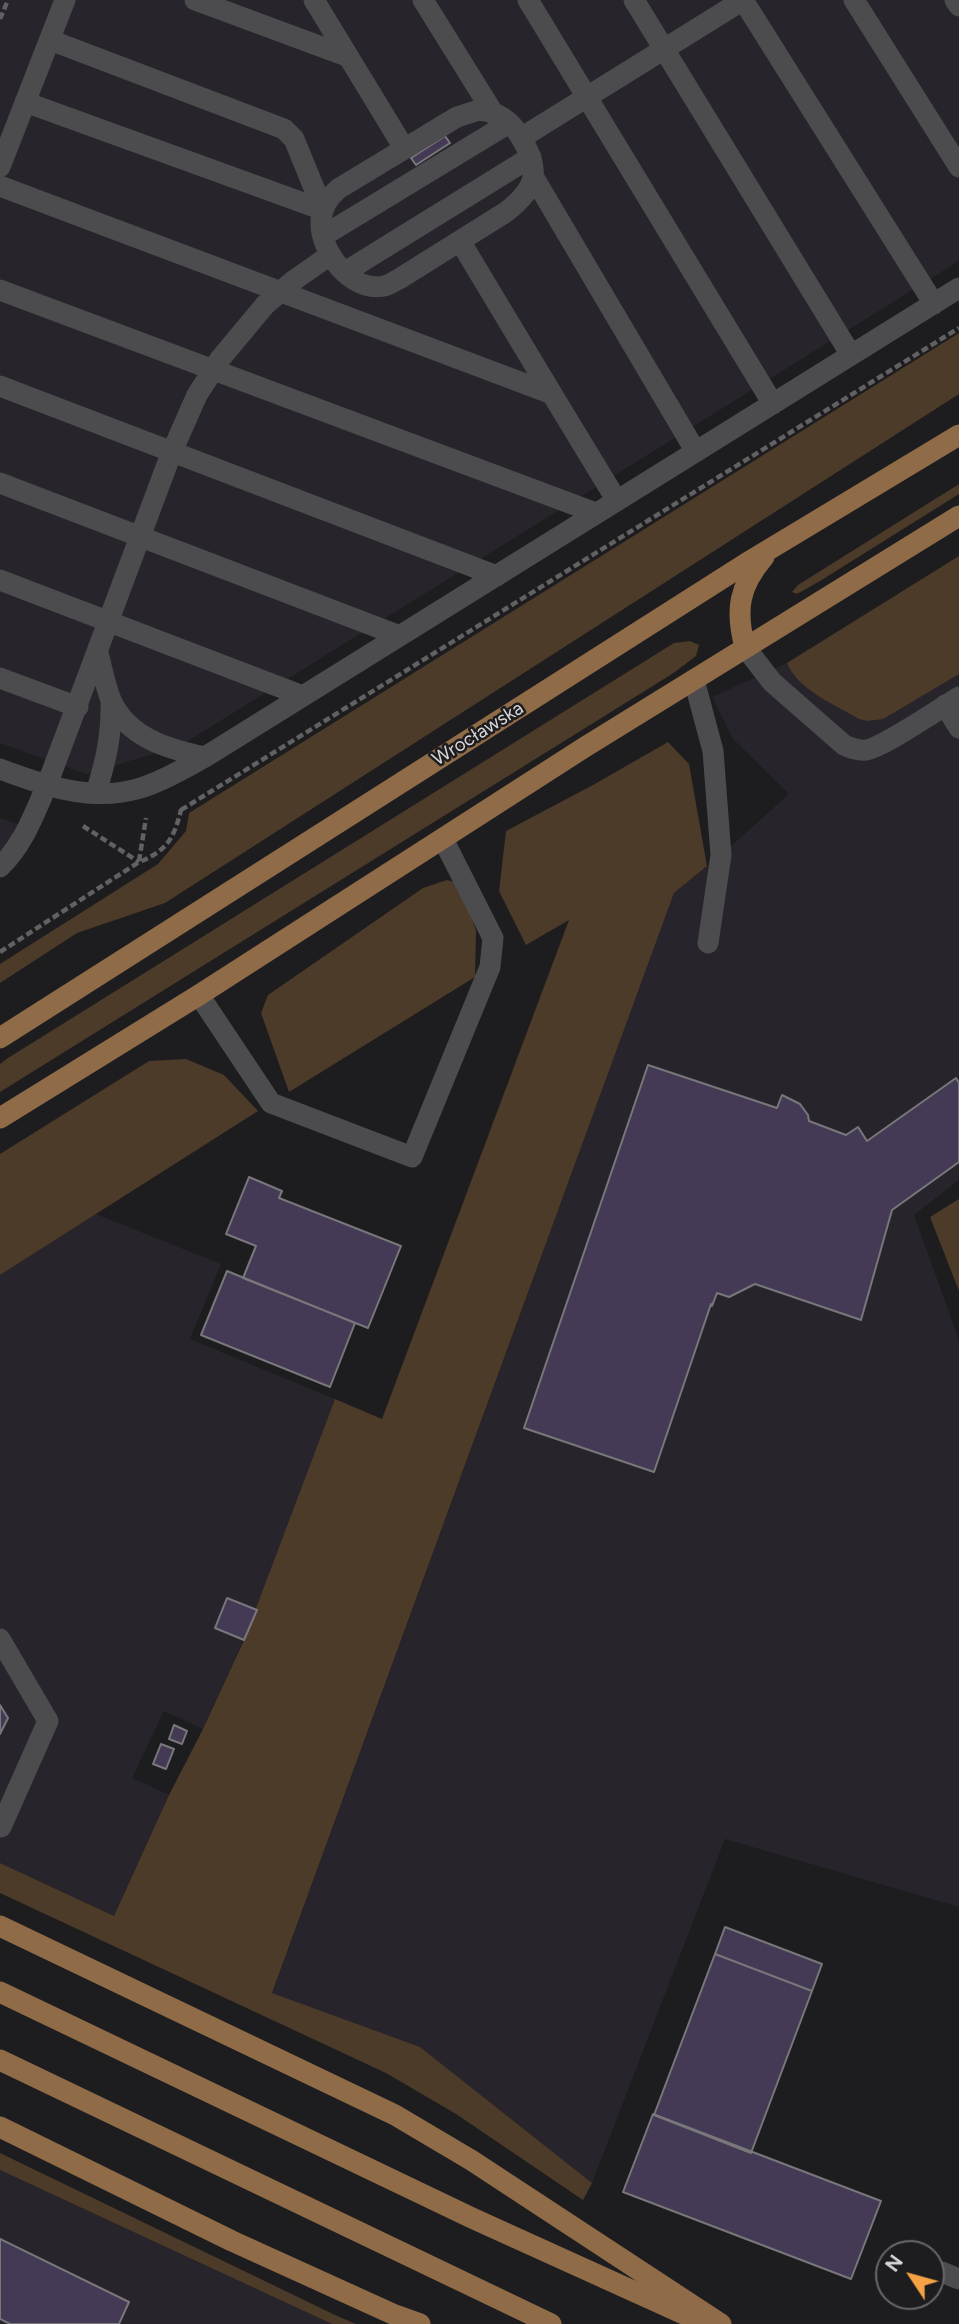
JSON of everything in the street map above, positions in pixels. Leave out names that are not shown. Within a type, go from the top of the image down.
[{"type":"main road","name":"Wrocławska","points":[[0,1038],[773,548],[959,435]]},
{"type":"main road","points":[[0,1118],[199,995],[745,647],[959,516]]},
{"type":"main road","points":[[745,647],[738,623],[745,586],[753,570],[773,548]]},
{"type":"main road","points":[[0,1926],[395,2115],[471,2160],[721,2324]]},
{"type":"main road","points":[[0,1992],[472,2218],[705,2324]]},
{"type":"main road","points":[[0,2060],[551,2324]]},
{"type":"main road","points":[[0,2127],[232,2241],[420,2324]]},
{"type":"street","points":[[0,167],[65,0]]},
{"type":"street","points":[[195,0],[349,57]]},
{"type":"street","points":[[314,0],[404,148]]},
{"type":"street","points":[[423,0],[507,124],[696,452]]},
{"type":"street","points":[[528,0],[773,404]]},
{"type":"street","points":[[634,0],[851,355]]},
{"type":"street","points":[[0,867],[8,860],[29,828],[78,707],[172,452],[197,395],[213,370],[243,329],[326,245],[507,124],[587,97],[743,0],[934,304]]},
{"type":"street","points":[[854,0],[959,167]]},
{"type":"street","points":[[955,0],[959,6]]},
{"type":"street","points":[[50,40],[284,129],[294,139],[323,210]]},
{"type":"street","points":[[25,102],[323,210]]},
{"type":"street","points":[[507,124],[469,111],[338,189],[328,199],[320,223],[326,245],[345,272],[355,281],[370,286],[384,286],[519,202],[528,189],[532,167]]},
{"type":"street","points":[[345,272],[532,167]]},
{"type":"street","points":[[0,186],[552,394]]},
{"type":"street","points":[[460,241],[617,501]]},
{"type":"street","points":[[0,769],[63,789],[96,793],[136,789],[164,779],[205,757],[959,288]]},
{"type":"street","points":[[0,290],[596,513]]},
{"type":"street","points":[[0,386],[497,576]]},
{"type":"street","points":[[0,483],[400,636]]},
{"type":"street","points":[[0,580],[303,696]]},
{"type":"street","points":[[745,647],[772,682],[844,746],[867,750],[952,701],[959,728]]},
{"type":"street","points":[[96,793],[112,732],[111,700],[98,653]]},
{"type":"street","points":[[0,678],[78,707]]},
{"type":"street","points":[[694,680],[713,751],[721,855],[708,943]]},
{"type":"street","points":[[111,700],[122,719],[137,732],[178,751],[205,757]]},
{"type":"street","points":[[199,995],[271,1104],[412,1157],[491,967],[493,938],[443,839]]},
{"type":"street","points":[[0,1639],[48,1721],[1,1827]]},
{"type":"path","points":[[0,19],[8,0]]},
{"type":"path","points":[[0,951],[139,862],[155,856],[175,834],[181,810],[959,328]]},
{"type":"path","points":[[176,804],[181,810]]},
{"type":"path","points":[[139,862],[147,814]]},
{"type":"path","points":[[83,826],[139,862]]},
{"type":"shaded area","points":[[0,0],[959,0],[959,261],[180,746],[86,774],[0,743]]},
{"type":"shaded area","points":[[959,333],[959,394],[165,903],[77,933],[0,983],[0,964],[158,864],[186,831],[189,813]]},
{"type":"shaded area","points":[[959,484],[959,494],[820,581],[797,594],[792,592],[798,585]]},
{"type":"shaded area","points":[[959,556],[959,1180],[914,1215],[959,1340],[959,1907],[725,1839],[592,2183],[420,2047],[272,1994],[674,893],[789,794],[733,739],[712,697],[787,663]]},
{"type":"shaded area","points":[[959,556],[959,674],[883,719],[867,721],[818,696],[792,673],[787,663]]},
{"type":"shaded area","points":[[690,641],[699,645],[696,656],[672,674],[0,1092],[0,1064],[8,1058],[674,643]]},
{"type":"shaded area","points":[[668,742],[689,764],[707,866],[674,893],[272,1993],[420,2047],[592,2183],[583,2200],[456,2114],[386,2073],[0,1893],[0,1863],[114,1916],[244,1640],[335,1399],[382,1419],[569,920],[526,945],[499,891],[506,831]]},
{"type":"shaded area","points":[[0,818],[29,828],[0,867]]},
{"type":"shaded area","points":[[447,880],[460,884],[476,931],[475,977],[289,1092],[261,1013],[268,995],[423,888]]},
{"type":"shaded area","points":[[186,1059],[224,1075],[258,1111],[0,1275],[0,1154],[149,1061]]},
{"type":"shaded area","points":[[959,1199],[959,1291],[930,1217]]},
{"type":"shaded area","points":[[96,1214],[221,1264],[190,1339],[335,1399],[257,1610],[203,1729],[164,1711],[132,1778],[169,1795],[114,1916],[0,1863],[0,1275]]},
{"type":"shaded area","points":[[0,2153],[356,2324],[332,2324],[0,2170]]},
{"type":"shaded area","points":[[0,2170],[332,2324],[0,2324]]},
{"type":"building","points":[[445,136],[450,143],[416,165],[411,158]]},
{"type":"building","points":[[648,1065],[777,1108],[782,1095],[800,1104],[809,1121],[846,1135],[858,1127],[867,1141],[956,1078],[959,1083],[959,1162],[892,1210],[861,1320],[755,1284],[729,1297],[717,1293],[654,1472],[524,1428]]},
{"type":"building","points":[[249,1177],[282,1191],[279,1198],[401,1246],[368,1328],[243,1278],[256,1246],[226,1234]]},
{"type":"building","points":[[227,1271],[355,1323],[330,1387],[201,1335]]},
{"type":"building","points":[[227,1598],[257,1610],[244,1640],[215,1628]]},
{"type":"building","points":[[0,1705],[8,1718],[0,1734]]},
{"type":"building","points":[[174,1725],[187,1731],[182,1744],[169,1739]]},
{"type":"building","points":[[161,1744],[174,1749],[166,1769],[153,1764]]},
{"type":"building","points":[[725,1927],[822,1964],[812,1991],[715,1954]]},
{"type":"building","points":[[715,1954],[812,1991],[751,2153],[654,2115]]},
{"type":"building","points":[[653,2114],[881,2201],[851,2279],[623,2192]]},
{"type":"building","points":[[0,2239],[129,2302],[119,2324],[10,2324],[0,2319]]}]
